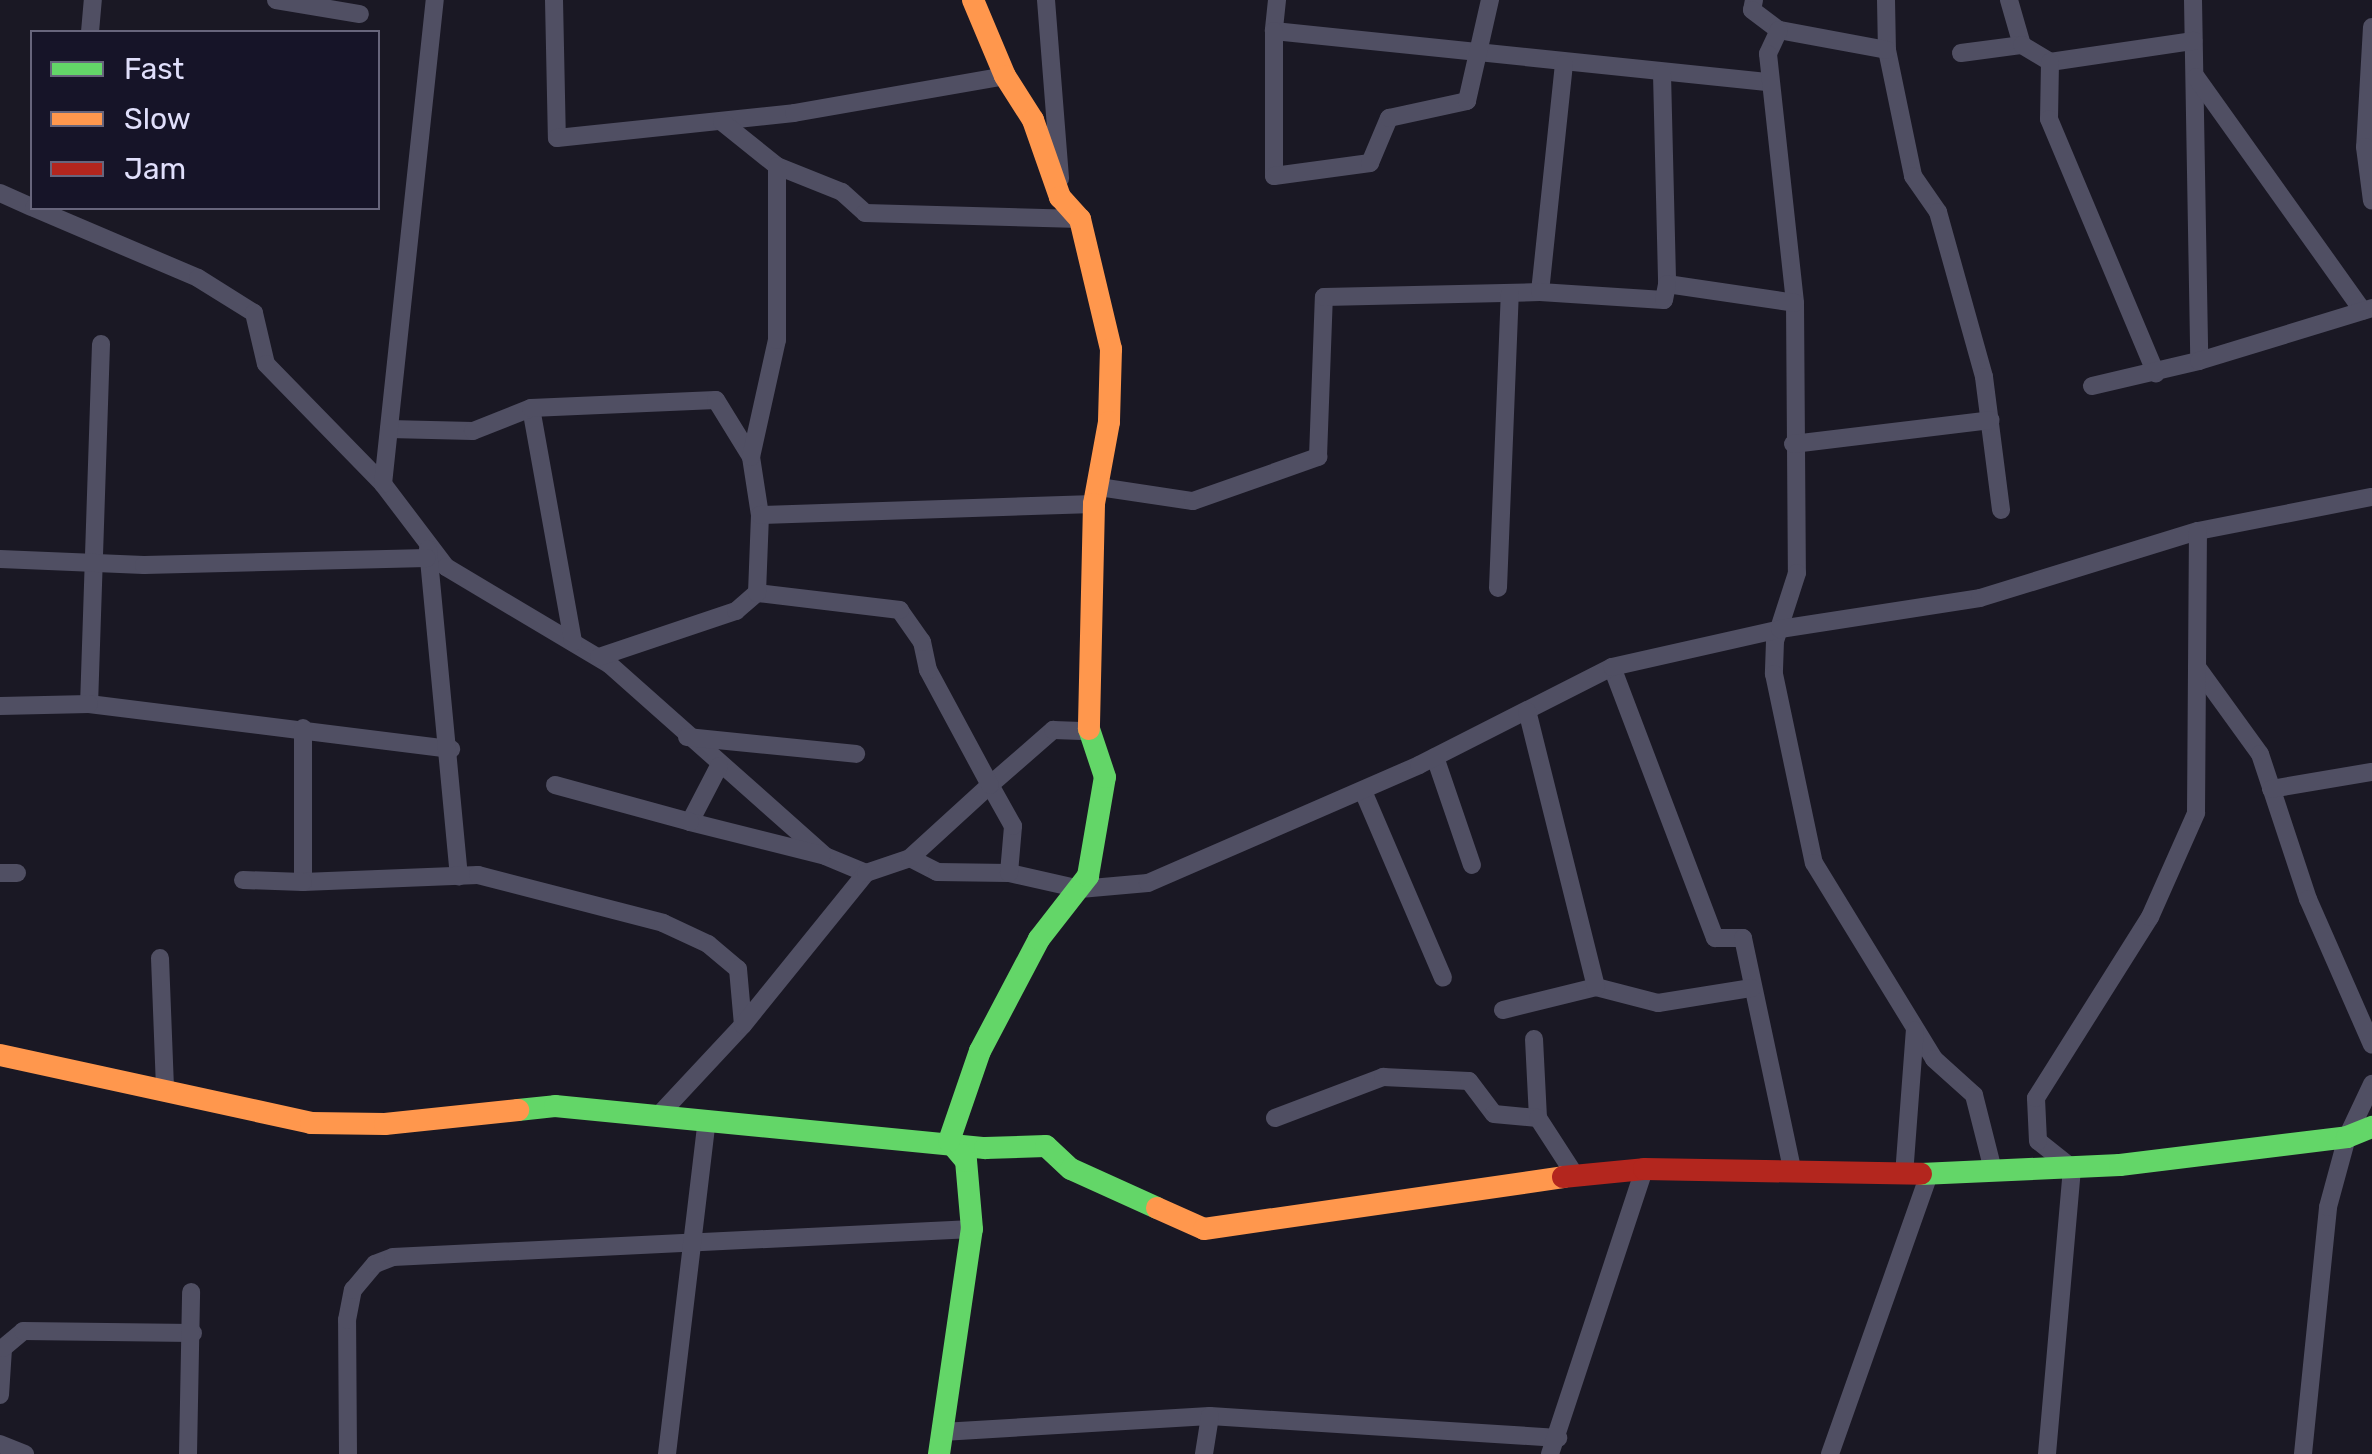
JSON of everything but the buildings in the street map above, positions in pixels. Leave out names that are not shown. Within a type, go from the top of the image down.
[{"type":"street","points":[[90,30],[93,0]]},
{"type":"street","points":[[276,0],[360,14]]},
{"type":"street","points":[[383,484],[435,0]]},
{"type":"street","points":[[554,0],[557,138],[722,122],[1005,76]]},
{"type":"street","points":[[949,1141],[980,1051],[1040,939],[1080,889],[1105,777],[1089,732],[1096,496],[1111,349],[1096,261],[1080,219],[1060,196],[1034,120],[1005,76],[973,0]]},
{"type":"street","points":[[1048,0],[1059,108],[1060,196]]},
{"type":"street","points":[[1277,0],[1274,176],[1370,164],[1390,118],[1467,101],[1490,0]]},
{"type":"street","points":[[1754,0],[1752,10],[1778,30],[1887,50]]},
{"type":"street","points":[[1886,0],[1887,50],[1913,176],[1938,212],[1991,420],[2001,510]]},
{"type":"street","points":[[2009,0],[2022,44],[2050,62],[2193,41]]},
{"type":"street","points":[[2193,0],[2196,77],[2192,221],[2199,361]]},
{"type":"street","points":[[2372,27],[2366,147],[2372,201]]},
{"type":"street","points":[[1778,30],[1768,54],[1768,82],[1796,303],[1793,444],[1797,573],[1780,629],[1774,674],[1814,864],[1934,1058],[1974,1095],[1993,1170]]},
{"type":"street","points":[[1274,31],[1564,64],[1768,82]]},
{"type":"street","points":[[1961,53],[2022,44]]},
{"type":"street","points":[[2050,62],[2049,119],[2156,373]]},
{"type":"street","points":[[1540,292],[1564,64]]},
{"type":"street","points":[[760,515],[1096,496],[1193,501],[1318,457],[1324,296],[1540,292],[1664,300],[1667,284],[1662,74]]},
{"type":"street","points":[[2092,386],[2199,361],[2367,309],[2196,77]]},
{"type":"street","points":[[722,122],[777,166],[842,192],[865,212],[1080,219]]},
{"type":"street","points":[[599,658],[736,611],[757,593],[760,515],[751,457],[777,340],[777,166]]},
{"type":"street","points":[[0,213],[3,194],[30,206]]},
{"type":"street","points":[[53,212],[198,278],[254,313],[266,364],[383,484],[428,550],[446,567],[599,658],[825,856]]},
{"type":"street","points":[[1667,284],[1796,303]]},
{"type":"street","points":[[1498,588],[1510,294]]},
{"type":"street","points":[[89,704],[90,562],[101,344]]},
{"type":"street","points":[[389,429],[473,431],[531,408],[716,400],[751,457]]},
{"type":"street","points":[[531,408],[572,642]]},
{"type":"street","points":[[1793,444],[1991,420]]},
{"type":"street","points":[[910,858],[936,872],[1010,873],[1080,889],[1148,883],[1435,757],[1612,667],[1780,629],[1980,598],[2198,531],[2372,498]]},
{"type":"street","points":[[2072,1168],[2038,1140],[2036,1098],[2150,916],[2196,813],[2198,531]]},
{"type":"street","points":[[0,559],[90,562],[428,550]]},
{"type":"street","points":[[428,550],[452,749],[459,877]]},
{"type":"street","points":[[757,593],[900,610],[1013,826],[1010,873]]},
{"type":"street","points":[[2196,666],[2244,728],[2272,790],[2308,898],[2372,1045]]},
{"type":"street","points":[[1612,667],[1715,938],[1743,938],[1793,1173]]},
{"type":"street","points":[[0,706],[89,704],[452,749]]},
{"type":"street","points":[[1527,711],[1596,987]]},
{"type":"street","points":[[303,882],[304,728]]},
{"type":"street","points":[[658,1115],[743,1025],[866,873],[910,858],[1053,730],[1089,732]]},
{"type":"street","points":[[686,737],[856,754]]},
{"type":"street","points":[[1435,757],[1472,865]]},
{"type":"street","points":[[690,822],[720,766]]},
{"type":"street","points":[[2272,790],[2372,772]]},
{"type":"street","points":[[555,785],[770,847],[825,856],[866,873]]},
{"type":"street","points":[[1364,790],[1443,978]]},
{"type":"street","points":[[243,880],[303,882],[478,875],[581,899],[708,944],[738,969],[743,1025]]},
{"type":"street","points":[[160,958],[165,1091]]},
{"type":"street","points":[[1503,1010],[1596,987],[1658,1003],[1752,988]]},
{"type":"street","points":[[1904,1175],[1915,1030]]},
{"type":"street","points":[[1534,1039],[1538,1118],[1575,1176]]},
{"type":"street","points":[[0,1055],[311,1123],[385,1124],[555,1106],[1046,1146],[1071,1169],[1204,1229],[1575,1176],[1644,1170],[1904,1175],[2072,1168],[2347,1137],[2372,1127]]},
{"type":"street","points":[[1274,1118],[1383,1077],[1469,1081],[1494,1114],[1538,1118]]},
{"type":"street","points":[[2303,1454],[2328,1206],[2347,1137],[2372,1084]]},
{"type":"street","points":[[667,1454],[707,1120]]},
{"type":"street","points":[[949,1141],[966,1161],[972,1229],[941,1443],[1210,1416],[1554,1446],[1644,1170]]},
{"type":"street","points":[[2047,1454],[2072,1168]]},
{"type":"street","points":[[1830,1454],[1929,1174]]},
{"type":"street","points":[[348,1454],[348,1320],[354,1290],[375,1264],[393,1257],[690,1248],[972,1229]]},
{"type":"street","points":[[188,1454],[191,1292]]},
{"type":"street","points":[[0,1395],[4,1348],[22,1331],[193,1333]]},
{"type":"street","points":[[1204,1454],[1210,1416]]},
{"type":"street","points":[[0,1444],[25,1454]]},
{"type":"traffic: fast","points":[[939,1454],[972,1229],[966,1161],[949,1141],[980,1051],[1039,939],[1088,876],[1105,777],[1089,729]]},
{"type":"traffic: fast","points":[[518,1110],[555,1106],[985,1148],[1046,1146],[1071,1169],[1157,1208]]},
{"type":"traffic: fast","points":[[1921,1174],[2120,1165],[2347,1137],[2372,1127]]},
{"type":"traffic: slow","points":[[973,0],[1005,76],[1033,120],[1060,197],[1080,219],[1111,349],[1109,422],[1094,504],[1089,729]]},
{"type":"traffic: slow","points":[[0,1055],[311,1123],[385,1124],[518,1110]]},
{"type":"traffic: slow","points":[[1157,1208],[1204,1229],[1563,1177]]},
{"type":"traffic: jam","points":[[1563,1177],[1644,1169],[1921,1174]]}]
